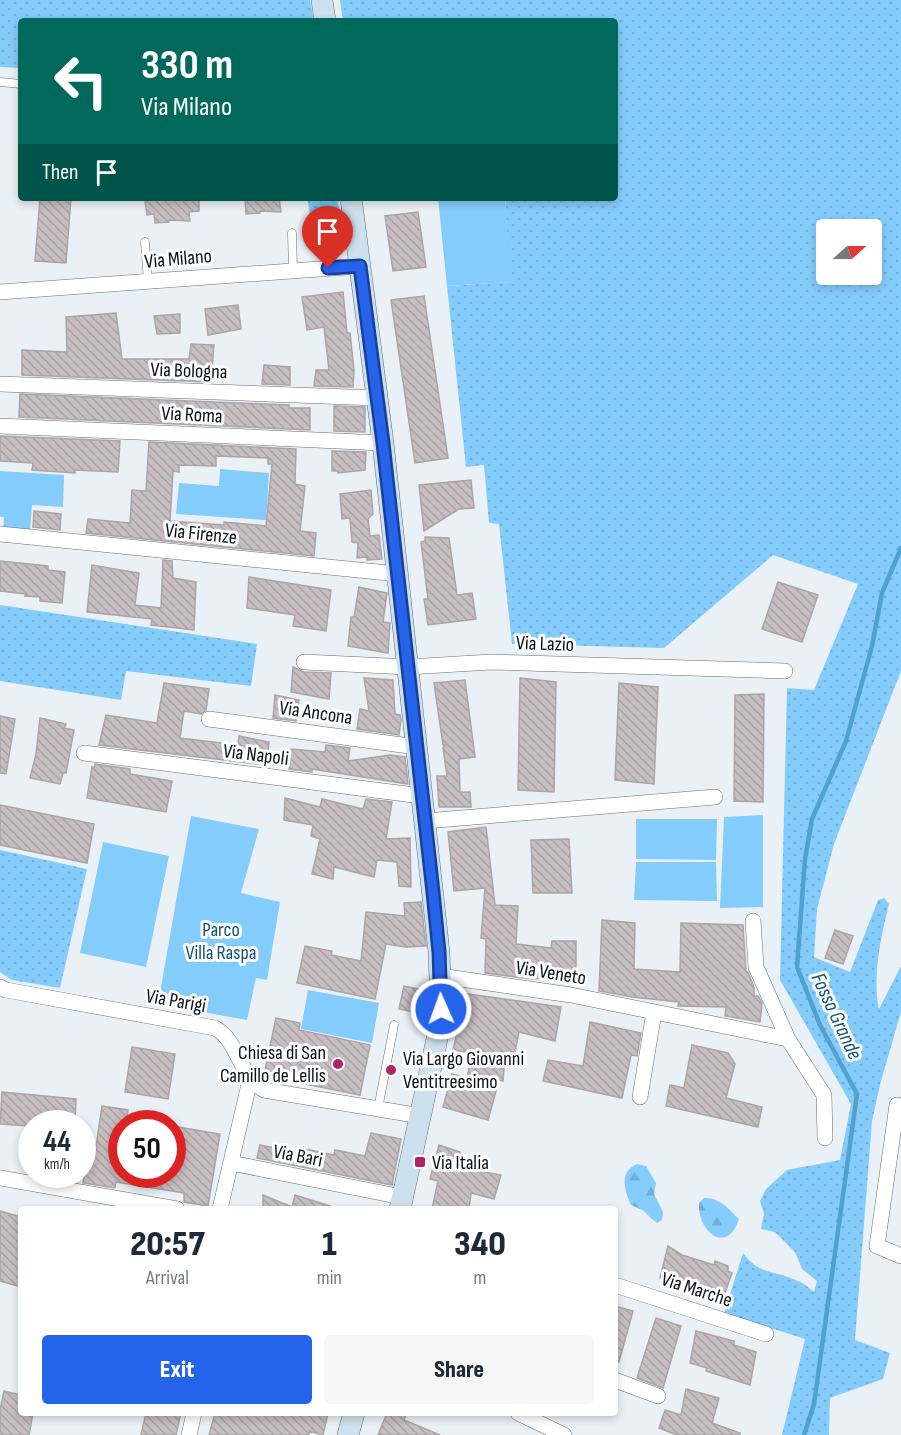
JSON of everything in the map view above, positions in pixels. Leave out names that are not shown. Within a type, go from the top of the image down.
[{"type":"main road","points":[[322,0],[325,18]]},
{"type":"main road","points":[[351,201],[398,574],[440,976],[441,1009],[438,1029],[401,1203]]},
{"type":"main road","points":[[348,1435],[353,1416]]},
{"type":"street","name":"Via Milano","points":[[0,292],[360,266]]},
{"type":"street","name":"Via Bologna","points":[[0,384],[377,398]]},
{"type":"street","name":"Via Roma","points":[[0,426],[383,443]]},
{"type":"street","name":"Via Firenze","points":[[0,534],[398,574]]},
{"type":"street","name":"Via Lazio","points":[[304,662],[408,667],[491,662],[785,671]]},
{"type":"street","name":"Via Ancona","points":[[209,719],[417,747]]},
{"type":"street","name":"Via Napoli","points":[[84,753],[422,796]]},
{"type":"street","points":[[425,821],[715,797]]},
{"type":"street","points":[[753,921],[756,967],[788,1039],[825,1095],[825,1138]]},
{"type":"street","name":"Via Veneto","points":[[440,976],[571,995],[788,1039]]},
{"type":"street","name":"Via Parigi","points":[[0,987],[6,990],[215,1028],[227,1037],[250,1080]]},
{"type":"street","points":[[640,1097],[654,1012]]},
{"type":"street","points":[[221,1206],[250,1080],[264,1090],[280,1094],[421,1116]]},
{"type":"street","points":[[897,1105],[877,1246],[901,1256]]},
{"type":"street","name":"Via Bari","points":[[231,1163],[401,1203]]},
{"type":"street","points":[[0,1178],[160,1206]]},
{"type":"street","name":"Via Marche","points":[[618,1286],[765,1334]]},
{"type":"street","points":[[618,1381],[658,1396]]},
{"type":"street","points":[[189,1435],[193,1416]]},
{"type":"street","points":[[524,1416],[564,1435]]},
{"type":"lane","points":[[0,82],[18,84]]},
{"type":"lane","points":[[292,232],[293,270]]},
{"type":"lane","points":[[145,243],[148,282]]},
{"type":"lane","points":[[378,1109],[394,1025]]},
{"type":"green space","points":[[0,0],[310,0],[313,18],[18,18],[18,68],[0,67]]},
{"type":"green space","points":[[340,0],[901,0],[901,671],[834,844],[817,909],[814,957],[850,972],[878,900],[884,898],[889,904],[878,956],[877,996],[879,1009],[901,966],[901,1012],[872,1121],[855,1340],[890,1353],[883,1379],[830,1398],[829,1435],[782,1435],[805,1339],[724,1313],[743,1253],[756,1266],[800,1282],[814,1292],[817,1281],[802,1269],[795,1252],[775,1232],[761,1229],[764,1214],[760,1201],[766,1189],[787,1170],[840,1160],[851,1104],[780,980],[787,688],[814,690],[858,584],[773,555],[664,648],[512,644],[499,524],[489,523],[484,465],[466,467],[447,286],[510,282],[505,201],[618,201],[618,18],[343,18]]},
{"type":"green space","points":[[308,201],[338,201],[339,212],[310,213]]},
{"type":"green space","points":[[438,201],[505,201],[511,282],[447,286]]},
{"type":"green space","points":[[220,469],[269,473],[266,520],[176,514],[179,483],[219,486]]},
{"type":"green space","points":[[0,471],[64,475],[63,507],[32,505],[30,531],[3,529],[4,517],[0,517]]},
{"type":"green space","points":[[0,605],[257,644],[251,686],[126,671],[121,700],[0,681]]},
{"type":"green space","points":[[763,815],[763,907],[720,908],[724,817]]},
{"type":"green space","name":"Parco Villa Raspa","points":[[191,816],[259,829],[241,893],[280,902],[267,980],[256,978],[247,1020],[158,1004]]},
{"type":"green space","points":[[636,819],[717,819],[716,860],[636,859]]},
{"type":"green space","points":[[103,842],[169,856],[146,967],[80,953]]},
{"type":"green space","points":[[0,850],[87,869],[60,988],[12,980],[0,972]]},
{"type":"green space","points":[[636,862],[716,862],[717,901],[634,900]]},
{"type":"green space","points":[[308,990],[379,1003],[372,1043],[301,1029]]},
{"type":"green space","points":[[637,1164],[646,1166],[656,1183],[654,1194],[663,1212],[662,1220],[657,1223],[642,1210],[631,1205],[626,1193],[625,1176],[631,1167]]},
{"type":"green space","points":[[704,1198],[719,1202],[739,1219],[727,1236],[720,1238],[707,1230],[700,1213],[699,1203]]},
{"type":"building","points":[[40,201],[71,201],[66,263],[35,261]]},
{"type":"building","points":[[145,201],[199,201],[199,211],[189,212],[190,221],[169,220],[169,222],[155,223],[154,214],[147,215]]},
{"type":"building","points":[[245,201],[279,201],[281,212],[260,211],[260,213],[246,214]]},
{"type":"building","points":[[418,212],[426,267],[393,271],[385,216]]},
{"type":"building","points":[[343,292],[354,370],[353,387],[314,386],[316,370],[329,370],[324,327],[307,330],[302,297]]},
{"type":"building","points":[[424,296],[448,458],[415,463],[391,300]]},
{"type":"building","points":[[238,305],[241,329],[208,335],[205,309]]},
{"type":"building","points":[[116,313],[122,359],[189,359],[191,344],[214,345],[211,382],[22,375],[22,350],[67,352],[66,317]]},
{"type":"building","points":[[180,314],[180,333],[157,334],[154,316]]},
{"type":"building","points":[[264,365],[290,367],[290,385],[262,384]]},
{"type":"building","points":[[20,394],[289,405],[289,408],[310,408],[310,430],[19,417]]},
{"type":"building","points":[[334,406],[365,407],[365,432],[334,431]]},
{"type":"building","points":[[0,436],[120,441],[118,472],[75,470],[75,473],[32,470],[33,463],[0,461]]},
{"type":"building","points":[[149,442],[296,449],[295,484],[305,486],[300,531],[316,533],[314,556],[86,533],[88,519],[130,523],[132,490],[146,491]],"holes":[[[216,456],[268,458],[268,464],[272,464],[266,526],[224,522],[224,525],[170,521],[173,471],[179,472],[179,465],[216,466]]]},
{"type":"building","points":[[332,451],[366,452],[365,470],[338,473],[338,471],[332,471]]},
{"type":"building","points":[[471,480],[474,508],[459,509],[424,531],[419,485]]},
{"type":"building","points":[[371,490],[373,514],[368,519],[370,536],[379,535],[382,559],[367,560],[367,557],[357,558],[358,543],[352,542],[350,518],[342,519],[340,494]]},
{"type":"building","points":[[34,511],[61,514],[60,530],[33,527]]},
{"type":"building","points":[[425,537],[449,538],[457,595],[472,593],[476,619],[428,625],[424,599],[428,599],[421,542],[425,541]]},
{"type":"building","points":[[163,560],[172,561],[173,578],[196,582],[194,630],[151,625],[152,619],[87,612],[92,565],[139,573],[135,605],[161,608]]},
{"type":"building","points":[[0,561],[48,566],[48,570],[65,572],[62,603],[40,601],[40,597],[0,591]]},
{"type":"building","points":[[249,577],[331,590],[326,631],[293,626],[295,615],[247,608]]},
{"type":"building","points":[[778,582],[818,595],[802,642],[762,629]]},
{"type":"building","points":[[359,587],[387,593],[383,622],[390,623],[388,653],[348,646],[351,617],[354,617]]},
{"type":"building","points":[[293,667],[304,672],[331,673],[329,699],[291,692]]},
{"type":"building","points":[[364,678],[393,680],[395,714],[400,715],[401,720],[399,735],[357,729],[360,709],[369,711]]},
{"type":"building","points":[[520,678],[556,682],[554,792],[518,790]]},
{"type":"building","points":[[465,680],[475,757],[459,759],[460,792],[470,792],[471,807],[439,807],[437,776],[447,776],[443,748],[445,745],[443,745],[434,683]]},
{"type":"building","points":[[164,683],[209,689],[206,710],[201,714],[184,711],[180,738],[238,745],[239,736],[269,742],[266,765],[99,745],[106,715],[157,723]]},
{"type":"building","points":[[619,683],[658,687],[654,784],[615,780]]},
{"type":"building","points":[[764,694],[763,802],[734,801],[735,695]]},
{"type":"building","points":[[275,695],[299,700],[296,721],[273,718]]},
{"type":"building","points":[[0,716],[15,719],[6,774],[0,773]]},
{"type":"building","points":[[40,718],[66,724],[64,728],[74,730],[66,773],[63,773],[60,784],[30,778],[36,754]]},
{"type":"building","points":[[326,745],[350,748],[348,761],[390,755],[405,757],[408,784],[312,769],[312,772],[289,769],[291,749],[325,752]]},
{"type":"building","points":[[95,764],[130,769],[130,774],[172,781],[166,812],[87,798],[92,767],[94,768]]},
{"type":"building","points":[[285,798],[320,807],[322,799],[363,809],[366,799],[392,802],[386,839],[410,838],[411,887],[399,886],[397,862],[377,860],[374,877],[334,867],[333,879],[312,874],[320,839],[311,836],[313,825],[284,820]]},
{"type":"building","points":[[0,805],[94,824],[87,863],[0,845]]},
{"type":"building","points":[[486,827],[495,905],[518,906],[516,944],[551,948],[552,941],[576,941],[576,977],[532,979],[485,973],[486,939],[481,938],[485,888],[454,891],[448,832]]},
{"type":"building","points":[[569,839],[572,893],[533,893],[531,840]]},
{"type":"building","points":[[421,902],[426,946],[406,947],[386,944],[375,999],[297,983],[305,946],[332,951],[331,955],[361,961],[366,912],[405,916],[404,903]]},
{"type":"building","points":[[602,920],[635,923],[634,969],[680,972],[681,923],[743,925],[746,972],[754,988],[754,996],[758,996],[762,1003],[760,1022],[725,1016],[726,1007],[678,1006],[679,1002],[599,991]]},
{"type":"building","points":[[835,930],[853,936],[843,964],[825,958]]},
{"type":"building","points":[[404,986],[428,991],[424,1014],[399,1009]]},
{"type":"building","points":[[461,993],[561,1007],[555,1041],[519,1032],[513,1061],[505,1059],[503,1081],[499,1080],[488,1120],[443,1107],[452,1074],[467,1078],[472,1053],[453,1050],[460,1020]]},
{"type":"building","points":[[276,1018],[300,1023],[299,1030],[370,1045],[360,1095],[305,1084],[306,1079],[265,1070]]},
{"type":"building","points":[[590,1022],[641,1033],[637,1056],[631,1055],[622,1098],[543,1081],[548,1060],[583,1066]]},
{"type":"building","points":[[692,1045],[728,1053],[735,1064],[726,1098],[762,1107],[758,1127],[666,1106],[670,1085],[684,1088]]},
{"type":"building","points":[[132,1047],[175,1054],[168,1099],[125,1092]]},
{"type":"building","points":[[2,1092],[76,1099],[76,1110],[18,1110],[18,1125],[0,1124]]},
{"type":"building","points":[[102,1106],[128,1110],[108,1110],[108,1187],[96,1185],[96,1146]]},
{"type":"building","points":[[186,1128],[220,1134],[208,1206],[184,1202],[184,1193],[153,1188],[186,1188]]},
{"type":"building","points":[[371,1133],[401,1139],[392,1185],[257,1158],[260,1145],[304,1154],[305,1149],[334,1155],[335,1150],[365,1156]]},
{"type":"building","points":[[439,1145],[460,1152],[459,1159],[464,1161],[462,1168],[501,1175],[494,1199],[471,1193],[469,1206],[433,1206],[438,1181],[430,1179]]},
{"type":"building","points":[[263,1195],[290,1206],[263,1206]]},
{"type":"building","points":[[295,1195],[330,1206],[292,1206]]},
{"type":"building","points":[[0,1211],[18,1216],[18,1286],[0,1281]]},
{"type":"building","points":[[668,1246],[682,1255],[714,1265],[715,1261],[728,1266],[728,1271],[732,1273],[723,1298],[660,1278]]},
{"type":"building","points":[[618,1307],[633,1311],[618,1362]]},
{"type":"building","points":[[656,1318],[681,1326],[663,1388],[637,1378]]},
{"type":"building","points":[[696,1331],[734,1341],[734,1345],[756,1352],[750,1385],[706,1371],[707,1368],[690,1363]]},
{"type":"building","points":[[686,1389],[719,1398],[712,1423],[740,1433],[740,1435],[677,1435],[659,1428],[665,1410],[681,1415]]},
{"type":"building","points":[[4,1391],[18,1394],[18,1416],[32,1416],[29,1435],[0,1435],[0,1410]]},
{"type":"building","points":[[145,1416],[180,1416],[176,1435],[141,1435]]},
{"type":"building","points":[[214,1416],[327,1416],[323,1435],[309,1431],[309,1435],[209,1435]]},
{"type":"building","points":[[386,1416],[406,1416],[404,1420],[440,1435],[378,1435]]},
{"type":"waterway","name":"Fosso Grande","points":[[804,1435],[814,1404],[857,1094],[820,1025],[797,967],[805,859],[812,819],[846,741],[872,646],[882,593],[901,548]]},
{"type":"place","name":"Chiesa di San Camillo de Lellis","points":[[338,1064]]},
{"type":"place","name":"Via Largo Giovanni Ventitreesimo","points":[[391,1070]]},
{"type":"place","name":"Via Italia","points":[[420,1162]]},
{"type":"route","points":[[328,268],[360,266],[383,443],[433,892],[439,952],[441,1009]]}]
